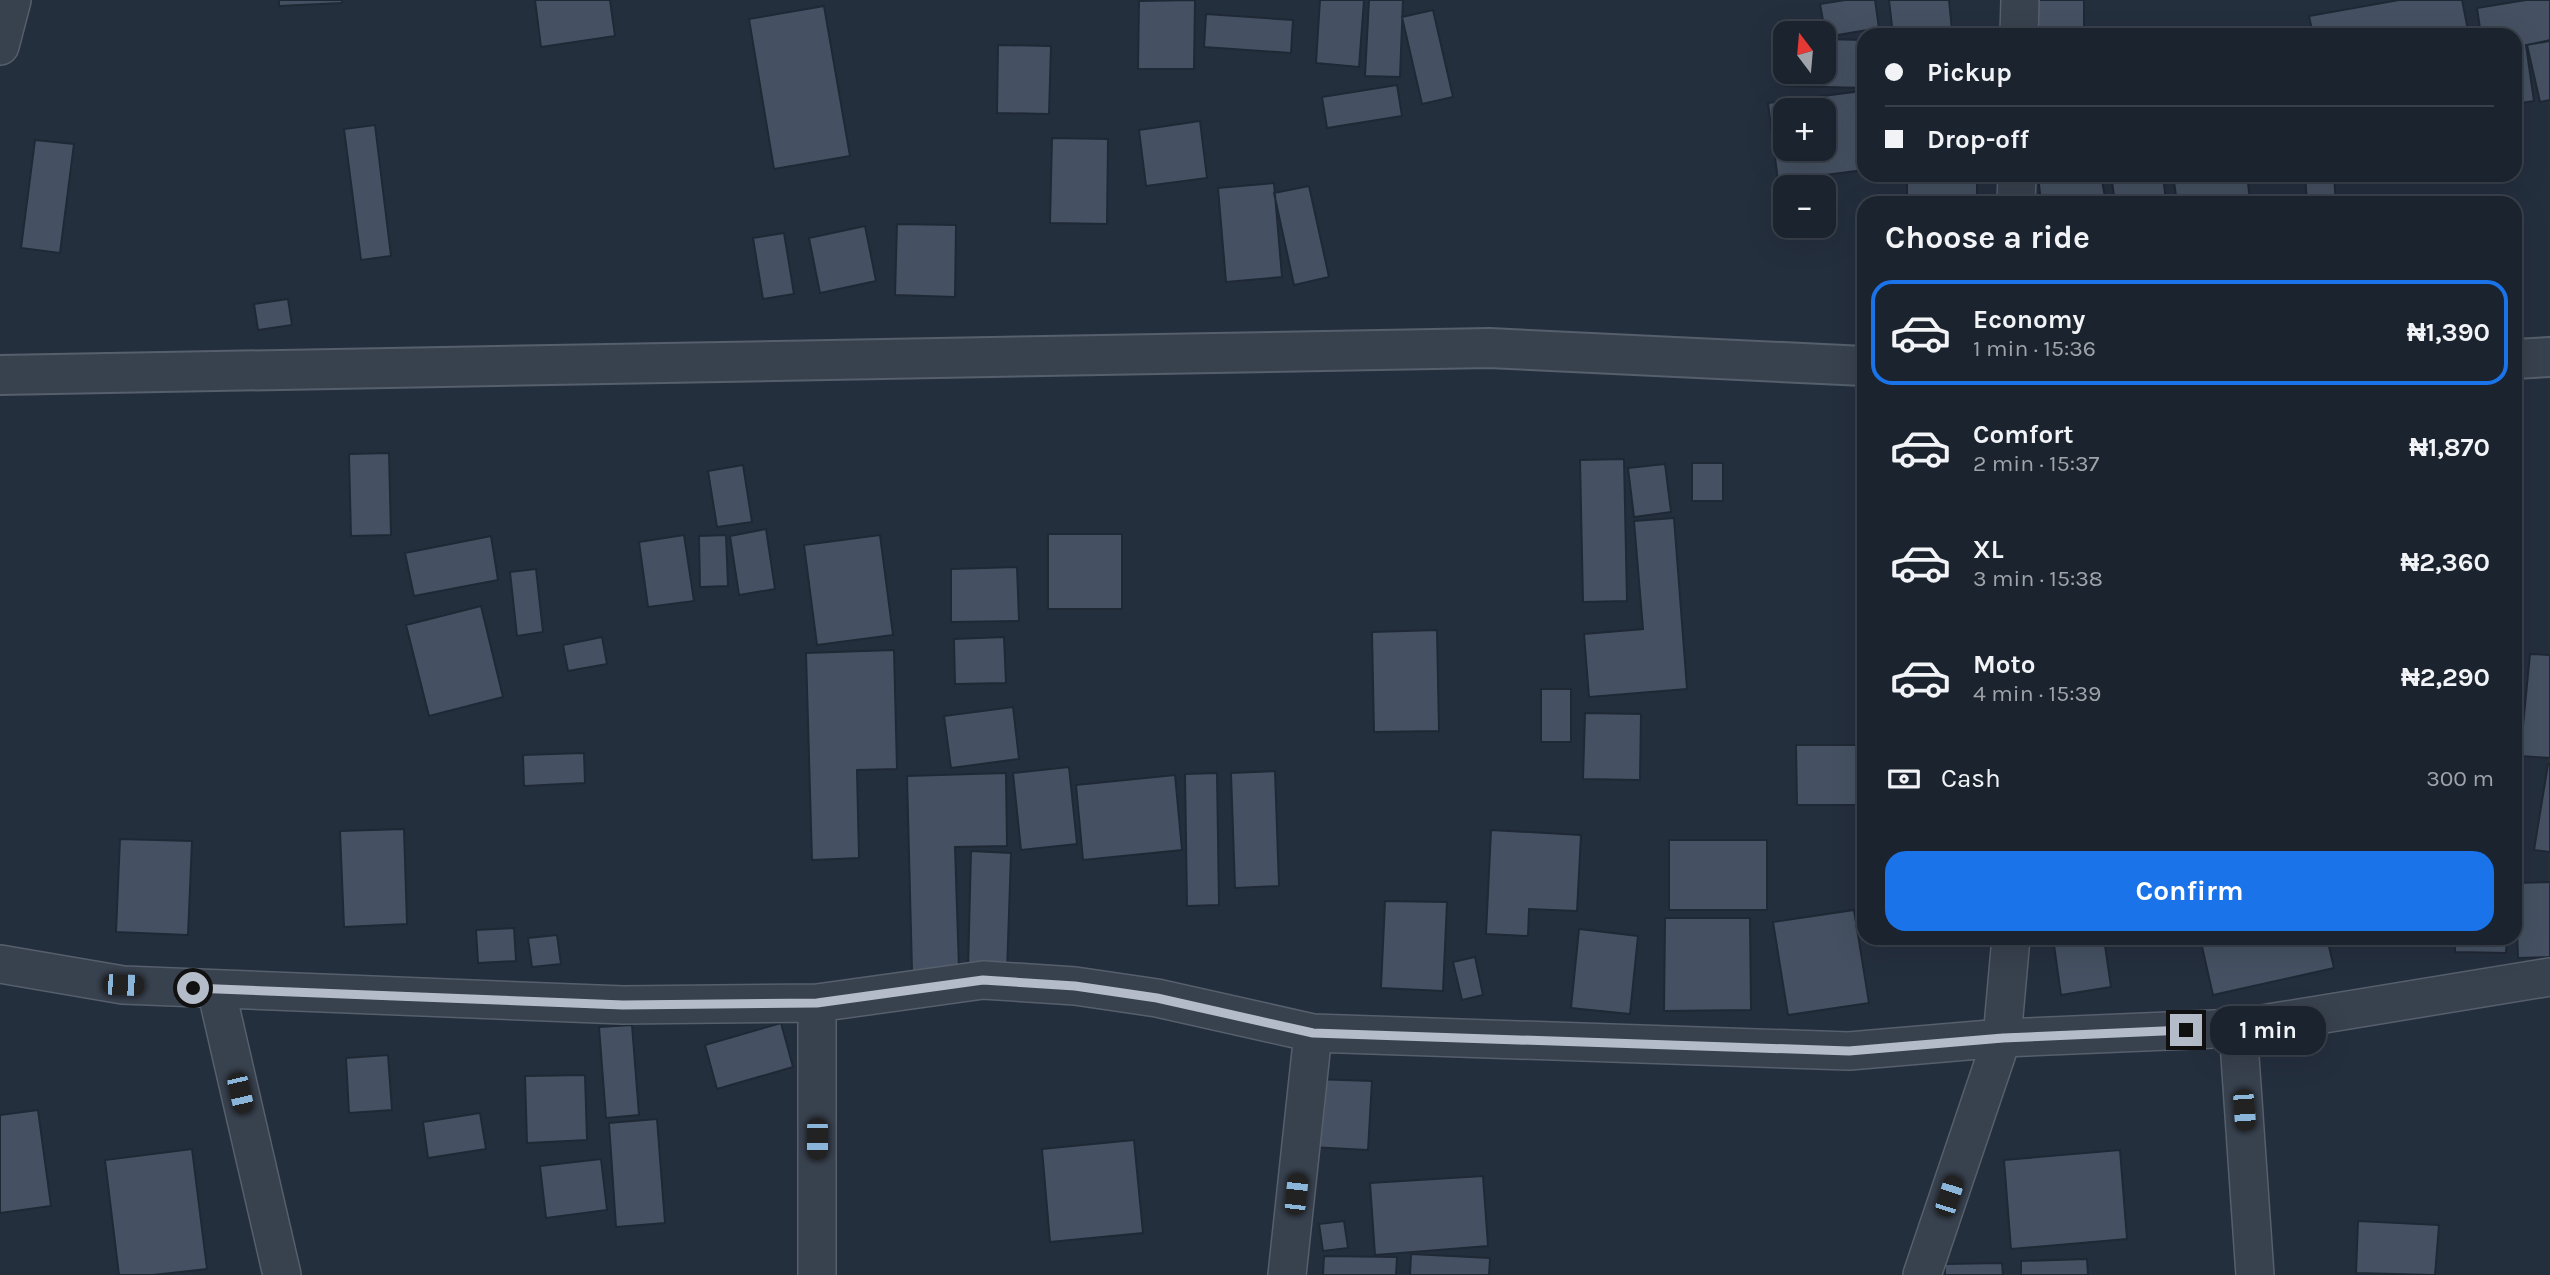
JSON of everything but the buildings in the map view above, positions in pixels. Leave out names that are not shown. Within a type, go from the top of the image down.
[{"type":"street","points":[[0,46],[12,0]]},
{"type":"street","points":[[2019,28],[2020,0]]},
{"type":"street","points":[[0,375],[1489,348],[1857,366]]},
{"type":"street","points":[[2522,359],[2550,357]]},
{"type":"street","points":[[1922,1275],[2003,1038],[2010,945]]},
{"type":"street","points":[[0,964],[123,985],[623,1005],[817,1003],[983,980],[1075,986],[1157,998],[1313,1033],[1849,1051],[2003,1038],[2238,1028],[2550,977]]},
{"type":"street","points":[[216,989],[282,1275]]},
{"type":"street","points":[[817,1003],[817,1275]]},
{"type":"street","points":[[2238,1028],[2255,1275]]},
{"type":"street","points":[[1287,1275],[1313,1033]]},
{"type":"route","points":[[193,988],[623,1005],[817,1003],[983,980],[1075,986],[1157,998],[1313,1033],[1849,1051],[2003,1038],[2186,1030]]}]
